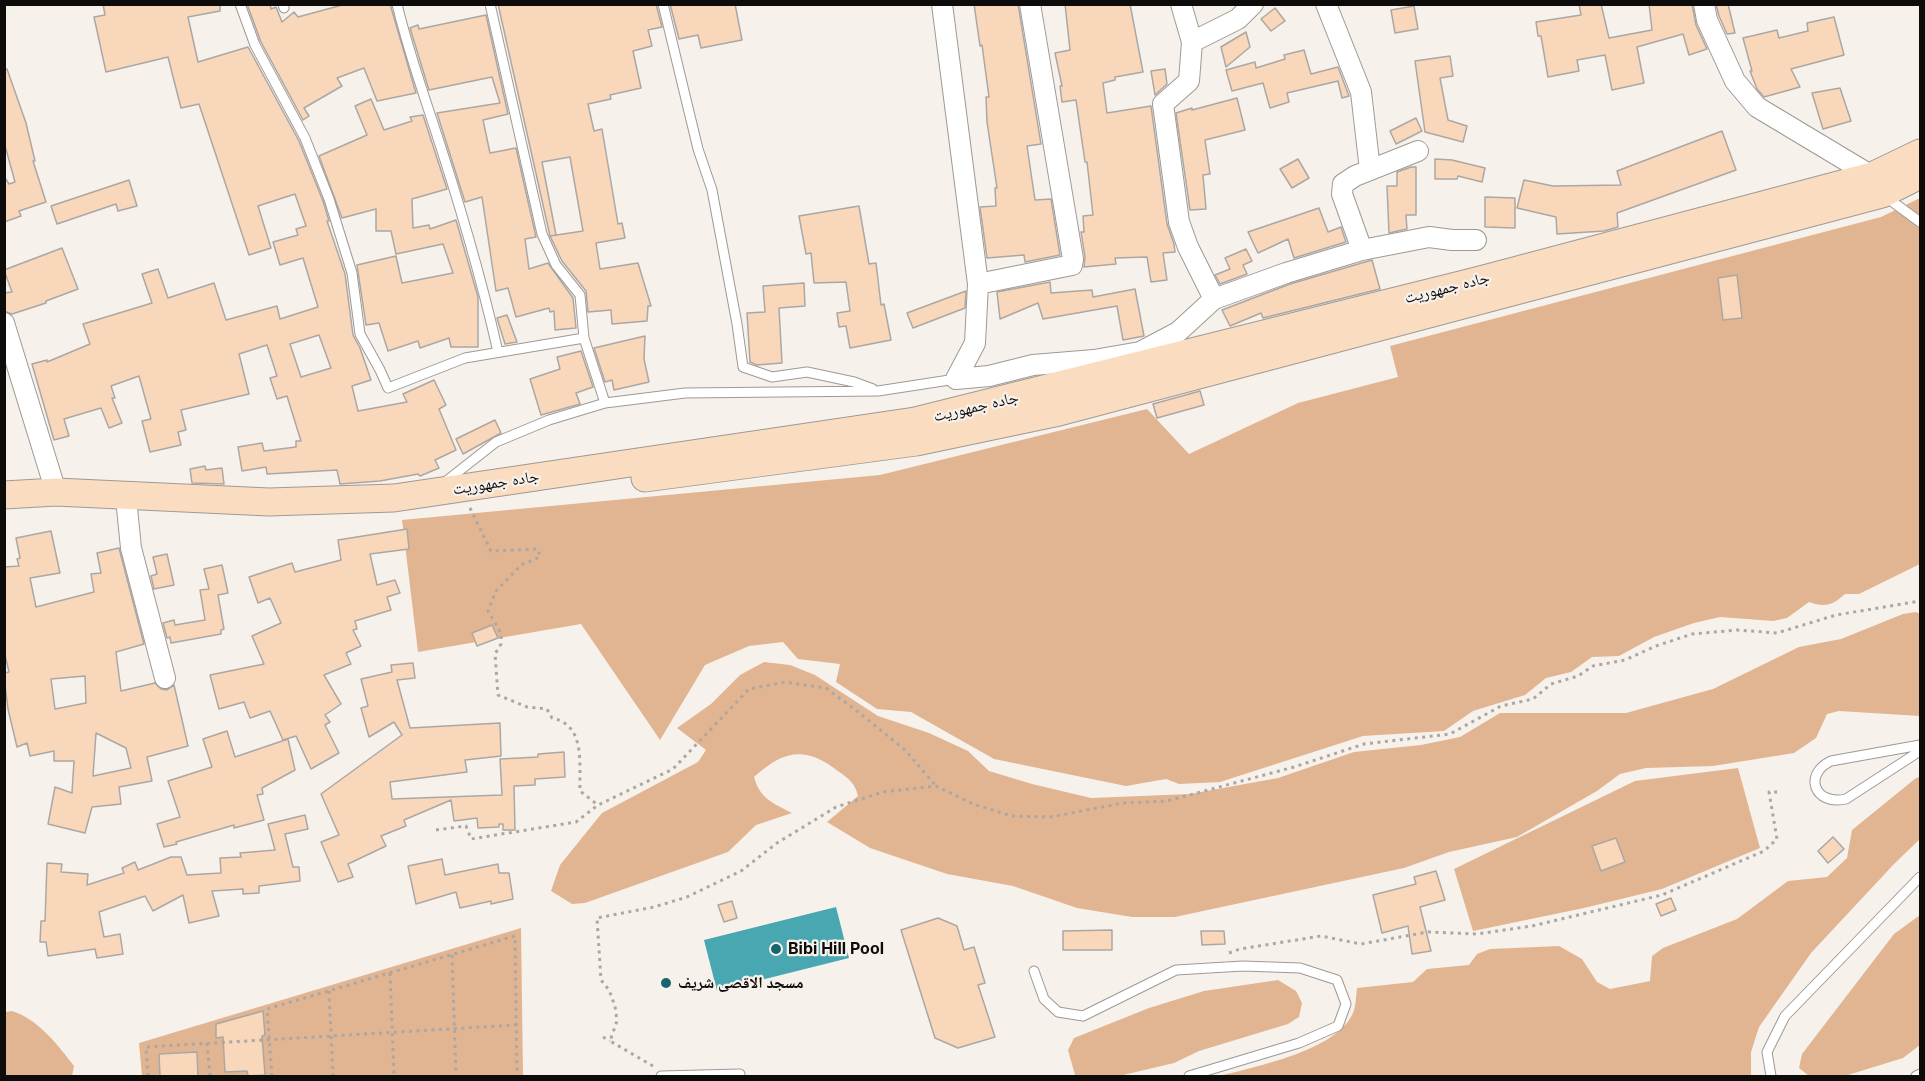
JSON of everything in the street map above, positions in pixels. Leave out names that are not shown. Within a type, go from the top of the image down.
[{"type":"main road","name":"جاده جمهوریت","points":[[4,506],[34,501],[260,514],[415,506],[756,465],[916,442],[1059,412],[1877,185],[1920,153]]},
{"type":"main road","name":"جاده جمهوریت","points":[[4,495],[56,492],[269,502],[394,498],[915,421],[1476,281],[1920,175]]},
{"type":"street","points":[[942,4],[978,284],[975,343],[956,379]]},
{"type":"street","points":[[978,284],[1072,265],[1073,259],[1030,4]]},
{"type":"street","points":[[1180,4],[1192,42],[1190,81],[1163,104],[1179,222],[1188,247],[1215,299]]},
{"type":"street","points":[[1192,42],[1238,19],[1253,4]]},
{"type":"street","points":[[1326,4],[1360,92],[1370,170]]},
{"type":"street","points":[[1704,4],[1707,20],[1735,81],[1757,107],[1877,185]]},
{"type":"street","points":[[1362,250],[1342,194],[1343,184],[1370,170],[1418,151]]},
{"type":"street","points":[[956,379],[989,376],[1033,365],[1094,360],[1140,352],[1178,332],[1215,299],[1286,273],[1362,250],[1430,237],[1476,240]]},
{"type":"street","points":[[4,323],[56,492]]},
{"type":"street","points":[[1033,365],[1054,388]]},
{"type":"street","points":[[126,508],[131,548],[165,678]]},
{"type":"lane","points":[[240,4],[255,45],[305,138],[329,199],[352,273],[360,334],[388,388],[465,358],[584,338]]},
{"type":"lane","points":[[397,4],[407,46],[486,298],[498,352]]},
{"type":"lane","points":[[490,4],[542,234],[556,265],[580,295],[584,338],[605,403]]},
{"type":"lane","points":[[663,4],[698,149],[712,190],[743,367],[772,377],[807,372],[854,382],[878,391]]},
{"type":"lane","points":[[1877,185],[1920,222]]},
{"type":"lane","points":[[394,498],[448,481],[496,442],[549,420],[605,403],[685,393],[878,391],[956,379]]},
{"type":"lane","points":[[1920,745],[1832,761],[1823,765],[1815,776],[1816,787],[1820,796],[1834,802],[1846,799],[1920,751]]},
{"type":"lane","points":[[1771,1077],[1767,1052],[1785,1016],[1920,876]]},
{"type":"lane","points":[[1034,971],[1044,999],[1058,1012],[1083,1016],[1176,970],[1243,966],[1300,968],[1337,980],[1346,1004],[1338,1026],[1299,1042],[1189,1077]]},
{"type":"lane","points":[[661,1077],[740,1074]]},
{"type":"lane","points":[[1916,1077],[1920,1074]]},
{"type":"path","points":[[468,500],[471,514],[491,551],[538,549],[540,557],[522,565],[496,591],[488,611],[501,633],[501,644],[495,654],[498,696],[527,707],[547,709],[552,718],[562,720],[572,728],[578,741],[580,791],[598,805]]},
{"type":"path","points":[[436,830],[466,826],[471,840],[576,822],[598,805],[673,769],[749,689],[785,681],[826,688],[905,750],[936,786],[973,804],[1012,816],[1050,817],[1123,803],[1167,801],[1294,767],[1364,744],[1450,734],[1501,706],[1533,699],[1551,684],[1578,676],[1593,666],[1624,660],[1692,634],[1737,630],[1776,633],[1836,615],[1920,601]]},
{"type":"path","points":[[610,1041],[617,1021],[615,1006],[609,990],[601,980],[597,918],[654,907],[687,897],[741,871],[777,843],[836,807],[883,792],[936,786]]},
{"type":"path","points":[[1218,956],[1240,949],[1321,936],[1361,944],[1428,932],[1477,934],[1532,926],[1662,895],[1764,851],[1777,840],[1769,792],[1778,792]]},
{"type":"path","points":[[272,1077],[267,1009],[515,936],[517,1077]]},
{"type":"path","points":[[452,955],[456,1077]]},
{"type":"path","points":[[390,973],[394,1077]]},
{"type":"path","points":[[329,991],[333,1077]]},
{"type":"path","points":[[148,1077],[146,1047],[516,1025]]},
{"type":"path","points":[[603,1037],[671,1076]]},
{"type":"path","points":[[207,1043],[210,1077]]},
{"type":"shaded area","points":[[1920,198],[1920,564],[1859,594],[1845,594],[1837,601],[1828,604],[1820,605],[1809,602],[1787,618],[1773,621],[1720,617],[1654,637],[1619,656],[1592,657],[1571,672],[1546,678],[1525,695],[1473,711],[1444,731],[1363,736],[1220,782],[1179,784],[1166,779],[1126,786],[994,759],[911,712],[877,709],[836,682],[840,664],[798,659],[783,642],[749,646],[705,665],[660,740],[581,624],[418,652],[402,520],[880,475],[1147,409],[1189,454],[1298,403],[1398,377],[1390,346],[1881,217]]},
{"type":"shaded area","points":[[1916,612],[1920,614],[1920,716],[1839,711],[1827,714],[1816,738],[1794,753],[1713,766],[1646,768],[1620,774],[1597,791],[1517,837],[1449,852],[1404,868],[1175,917],[1132,917],[1077,908],[1013,886],[947,874],[870,848],[827,822],[858,796],[853,784],[826,763],[805,755],[795,754],[775,761],[754,777],[764,795],[773,803],[792,813],[756,825],[728,852],[585,903],[572,904],[551,891],[560,865],[602,813],[698,762],[706,750],[677,728],[711,704],[740,675],[764,662],[790,665],[815,675],[878,716],[929,733],[968,751],[989,771],[1091,798],[1190,794],[1278,778],[1354,752],[1421,745],[1460,737],[1500,713],[1626,713],[1713,689],[1799,647],[1841,639],[1903,614]]},
{"type":"shaded area","points":[[1738,768],[1760,848],[1662,889],[1473,931],[1454,869],[1635,781]]},
{"type":"shaded area","points":[[1920,777],[1920,839],[1811,953],[1759,1027],[1751,1052],[1751,1076],[1220,1076],[1273,1062],[1329,1038],[1343,1028],[1352,1015],[1357,988],[1413,982],[1427,969],[1469,965],[1477,954],[1490,949],[1559,946],[1582,959],[1597,982],[1610,989],[1650,981],[1652,956],[1663,948],[1737,919],[1788,881],[1827,877],[1847,858],[1852,830]]},
{"type":"shaded area","points":[[1920,915],[1920,1045],[1903,1058],[1848,1075],[1809,1076],[1799,1068],[1802,1054],[1894,934]]},
{"type":"shaded area","points":[[521,928],[523,1076],[142,1076],[139,1043]]},
{"type":"shaded area","points":[[1278,980],[1296,991],[1302,1003],[1299,1017],[1288,1024],[1199,1051],[1174,1063],[1119,1076],[1075,1075],[1068,1050],[1074,1038],[1149,1008],[1204,991]]},
{"type":"shaded area","points":[[12,1011],[39,1026],[54,1041],[74,1066],[72,1076],[5,1076],[5,1012]]},
{"type":"water","name":"Bibi Hill Pool","points":[[836,907],[849,958],[717,991],[704,940]]},
{"type":"building","points":[[103,4],[220,4],[220,11],[188,17],[198,62],[248,47],[299,141],[323,201],[329,221],[327,221],[345,274],[353,335],[371,380],[352,386],[358,411],[407,402],[403,394],[434,380],[446,405],[439,409],[456,450],[435,460],[439,468],[420,476],[418,474],[380,481],[340,484],[337,470],[267,474],[266,467],[242,471],[238,447],[262,443],[264,451],[296,447],[296,441],[301,441],[287,396],[277,399],[270,378],[277,376],[267,345],[239,354],[249,394],[181,410],[186,430],[178,432],[181,445],[150,452],[142,421],[151,419],[139,376],[111,386],[115,398],[112,398],[122,423],[109,428],[101,408],[64,419],[69,436],[54,440],[32,364],[47,360],[47,362],[90,344],[83,324],[152,303],[142,274],[158,269],[168,298],[214,283],[226,320],[277,306],[280,319],[318,307],[303,258],[280,265],[273,242],[298,235],[296,229],[306,226],[295,194],[258,206],[271,248],[249,255],[199,104],[181,108],[168,57],[106,72],[94,17],[105,15]],"holes":[[[319,335],[331,368],[301,377],[290,344]]]},
{"type":"building","points":[[247,4],[270,4],[271,9],[276,7],[282,22],[294,12],[298,17],[346,4],[390,4],[416,93],[377,101],[364,68],[337,78],[342,86],[304,108],[309,116],[303,120],[261,42]]},
{"type":"building","points":[[498,4],[656,4],[662,27],[648,30],[652,46],[633,51],[641,88],[610,95],[611,99],[588,104],[594,131],[602,129],[618,224],[622,223],[625,238],[596,243],[600,269],[638,263],[651,306],[648,306],[647,321],[612,324],[611,310],[588,312],[586,291],[562,261],[550,236]],"holes":[[[570,157],[583,231],[550,236],[556,235],[542,162]]]},
{"type":"building","points":[[670,4],[735,4],[742,40],[701,48],[698,35],[679,39]]},
{"type":"building","points":[[974,4],[1018,4],[1041,144],[1027,146],[1035,200],[1051,199],[1060,255],[1025,262],[1024,255],[987,258],[980,207],[996,206],[995,188],[997,188],[987,122],[986,97],[989,97]]},
{"type":"building","points":[[1065,4],[1130,4],[1143,72],[1115,77],[1115,80],[1103,83],[1107,113],[1151,106],[1167,224],[1175,252],[1163,253],[1167,280],[1151,282],[1147,257],[1115,258],[1116,264],[1084,267],[1085,257],[1081,232],[1084,232],[1083,216],[1093,215],[1087,162],[1085,162],[1076,100],[1062,102],[1060,86],[1062,86],[1055,53],[1070,50]]},
{"type":"building","points":[[1579,4],[1601,4],[1609,38],[1652,30],[1649,4],[1692,4],[1696,25],[1707,49],[1689,55],[1683,34],[1637,47],[1644,83],[1612,90],[1605,55],[1577,60],[1579,71],[1548,77],[1541,36],[1538,36],[1536,22],[1581,15]]},
{"type":"building","points":[[1716,4],[1728,4],[1735,33],[1727,34]]},
{"type":"building","points":[[1414,6],[1418,29],[1395,33],[1391,10]]},
{"type":"building","points":[[1275,8],[1285,21],[1271,31],[1261,19]]},
{"type":"building","points":[[486,15],[508,114],[483,120],[490,153],[516,148],[536,237],[525,239],[529,269],[548,263],[573,298],[576,328],[555,330],[554,311],[550,312],[549,308],[516,317],[508,288],[496,291],[482,197],[465,202],[437,113],[500,103],[492,77],[429,90],[410,28],[418,25],[419,29]]},
{"type":"building","points":[[1834,17],[1844,55],[1791,69],[1800,87],[1764,97],[1757,89],[1750,71],[1752,71],[1743,38],[1777,30],[1779,38],[1808,31],[1807,23]]},
{"type":"building","points":[[1246,32],[1250,47],[1226,67],[1221,47]]},
{"type":"building","points":[[1304,50],[1311,74],[1338,67],[1349,96],[1342,98],[1338,81],[1287,93],[1289,102],[1270,108],[1263,83],[1232,91],[1226,70],[1255,62],[1256,68],[1285,59],[1284,55]]},
{"type":"building","points":[[1450,56],[1453,76],[1440,78],[1448,120],[1467,126],[1463,142],[1425,132],[1415,61]]},
{"type":"building","points":[[4,69],[7,69],[26,123],[35,161],[33,161],[46,202],[19,211],[21,216],[4,222],[4,176],[9,184],[15,182],[4,142]]},
{"type":"building","points":[[1165,69],[1167,84],[1155,95],[1151,71]]},
{"type":"building","points":[[1840,88],[1851,121],[1823,129],[1812,93]]},
{"type":"building","points":[[1237,98],[1245,130],[1205,140],[1210,174],[1203,175],[1206,209],[1190,210],[1176,113]]},
{"type":"building","points":[[371,99],[384,130],[412,121],[410,117],[423,115],[447,189],[412,199],[413,228],[429,225],[430,229],[456,220],[478,297],[478,347],[451,347],[449,338],[420,348],[418,341],[388,351],[379,323],[366,325],[357,265],[396,256],[402,283],[453,273],[443,244],[396,254],[391,231],[376,231],[376,209],[342,218],[319,156],[367,135],[355,106]]},
{"type":"building","points":[[1416,118],[1422,131],[1396,144],[1390,131]]},
{"type":"building","points":[[1722,131],[1736,170],[1617,213],[1618,227],[1604,231],[1557,234],[1556,217],[1517,208],[1524,180],[1553,186],[1621,185],[1617,171]]},
{"type":"building","points":[[1298,159],[1309,178],[1292,188],[1280,169]]},
{"type":"building","points":[[1435,159],[1452,160],[1485,168],[1482,182],[1458,176],[1457,179],[1435,179]]},
{"type":"building","points":[[1416,167],[1416,215],[1406,215],[1407,229],[1389,233],[1387,186],[1397,186],[1397,172]]},
{"type":"building","points":[[129,180],[137,206],[118,211],[116,204],[57,224],[51,206]]},
{"type":"building","points":[[1485,197],[1515,198],[1515,228],[1485,227]]},
{"type":"building","points":[[859,206],[869,264],[876,263],[881,305],[884,304],[891,340],[850,348],[846,326],[839,327],[837,313],[850,311],[846,282],[814,283],[811,253],[806,254],[799,216]]},
{"type":"building","points":[[1319,208],[1328,232],[1341,227],[1346,242],[1294,258],[1288,239],[1258,253],[1248,232]]},
{"type":"building","points":[[62,248],[78,289],[12,314],[4,311],[4,293],[12,292],[4,270]]},
{"type":"building","points":[[1246,249],[1252,261],[1243,265],[1247,274],[1220,284],[1215,275],[1230,269],[1225,258]]},
{"type":"building","points":[[1372,260],[1380,289],[1263,318],[1261,313],[1230,326],[1222,310],[1290,284]]},
{"type":"building","points":[[1737,275],[1742,318],[1723,320],[1718,278]]},
{"type":"building","points":[[1050,282],[1051,293],[1092,290],[1093,297],[1135,289],[1144,336],[1123,340],[1117,306],[1043,319],[1038,303],[1000,319],[997,292]]},
{"type":"building","points":[[804,283],[805,306],[779,308],[782,363],[757,365],[750,362],[747,313],[765,312],[763,286]]},
{"type":"building","points":[[966,291],[965,308],[913,328],[907,313]]},
{"type":"building","points":[[507,315],[517,342],[505,344],[497,318]]},
{"type":"building","points":[[645,336],[644,359],[649,382],[614,390],[612,380],[605,382],[594,348]]},
{"type":"building","points":[[581,351],[593,387],[576,393],[580,404],[541,415],[530,379],[560,369],[557,357]]},
{"type":"building","points":[[1200,391],[1204,405],[1157,418],[1153,404]]},
{"type":"building","points":[[495,420],[501,433],[463,454],[456,439]]},
{"type":"building","points":[[205,466],[206,470],[222,468],[224,484],[192,483],[190,469]]},
{"type":"building","points":[[407,529],[409,549],[370,554],[377,585],[395,580],[400,593],[387,597],[391,610],[355,621],[357,629],[353,630],[361,646],[346,653],[351,664],[324,675],[341,704],[325,715],[330,722],[325,725],[339,753],[311,769],[296,736],[283,740],[270,711],[250,718],[244,702],[219,709],[210,675],[264,664],[252,636],[281,623],[270,598],[258,603],[249,577],[292,563],[295,572],[341,560],[338,540]]},
{"type":"building","points":[[51,531],[60,573],[30,578],[36,607],[94,592],[91,574],[101,573],[97,553],[119,548],[144,644],[116,652],[121,691],[155,683],[161,689],[167,690],[174,685],[188,746],[147,757],[152,781],[119,787],[121,804],[92,807],[85,833],[48,824],[55,787],[72,793],[74,761],[54,761],[54,751],[30,756],[27,743],[17,747],[8,709],[4,677],[4,673],[9,672],[4,651],[4,567],[19,566],[17,559],[20,558],[16,538]],"holes":[[[85,676],[86,703],[55,709],[51,679]],[[96,733],[126,748],[131,768],[93,776]]]},
{"type":"building","points":[[167,554],[174,585],[154,589],[151,576],[157,574],[153,557]]},
{"type":"building","points":[[222,565],[228,593],[218,595],[224,629],[221,630],[221,634],[171,643],[170,637],[167,638],[163,623],[174,620],[175,625],[205,620],[200,590],[209,589],[204,569]]},
{"type":"building","points":[[492,625],[498,638],[477,646],[472,633]]},
{"type":"building","points":[[413,663],[415,678],[397,680],[410,728],[500,723],[501,756],[465,760],[467,772],[390,782],[392,799],[502,795],[500,759],[538,757],[538,754],[564,752],[565,777],[535,779],[535,785],[514,786],[515,830],[503,830],[503,824],[499,824],[499,827],[478,828],[477,818],[454,821],[451,800],[404,820],[406,826],[381,836],[386,846],[348,864],[353,877],[338,882],[321,842],[339,835],[321,794],[402,735],[394,722],[369,737],[361,708],[368,706],[361,679],[392,672],[391,665]]},
{"type":"building","points":[[227,731],[235,757],[288,739],[295,770],[262,788],[263,794],[257,795],[264,820],[234,828],[234,825],[164,847],[157,824],[180,817],[168,781],[212,767],[203,739]]},
{"type":"building","points":[[305,815],[308,829],[285,834],[293,867],[299,867],[300,881],[259,886],[259,893],[243,894],[243,889],[212,891],[219,916],[189,923],[183,895],[153,911],[145,896],[99,912],[104,937],[120,934],[123,954],[97,958],[95,949],[48,956],[46,942],[40,942],[41,921],[45,921],[47,863],[62,864],[61,872],[88,874],[87,885],[124,873],[122,868],[135,862],[138,870],[171,857],[181,857],[187,875],[221,873],[220,858],[241,857],[240,853],[275,850],[268,824]]},
{"type":"building","points":[[1833,837],[1844,849],[1828,863],[1818,851]]},
{"type":"building","points":[[1616,838],[1625,862],[1601,871],[1592,846]]},
{"type":"building","points":[[442,859],[445,875],[498,864],[499,873],[509,873],[513,899],[460,908],[456,892],[416,904],[408,866]]},
{"type":"building","points":[[1436,871],[1445,900],[1420,907],[1431,951],[1412,954],[1408,926],[1382,933],[1373,895],[1416,884],[1414,877]]},
{"type":"building","points":[[1671,898],[1676,910],[1661,916],[1656,904]]},
{"type":"building","points":[[732,901],[737,918],[724,922],[718,905]]},
{"type":"building","points":[[938,918],[957,926],[964,950],[974,947],[985,983],[978,985],[995,1037],[958,1048],[935,1038],[901,930]]},
{"type":"building","points":[[1112,930],[1112,950],[1063,950],[1063,931]]},
{"type":"building","points":[[1201,931],[1224,931],[1225,944],[1202,945]]},
{"type":"building","points":[[263,1011],[265,1075],[248,1076],[247,1071],[225,1072],[223,1037],[216,1038],[216,1024]]},
{"type":"building","points":[[197,1052],[198,1077],[160,1076],[159,1054]]},
{"type":"place","name":"Bibi Hill Pool","points":[[776,949]]},
{"type":"place","name":"مسجد الاقصی شریف","points":[[666,983]]}]
